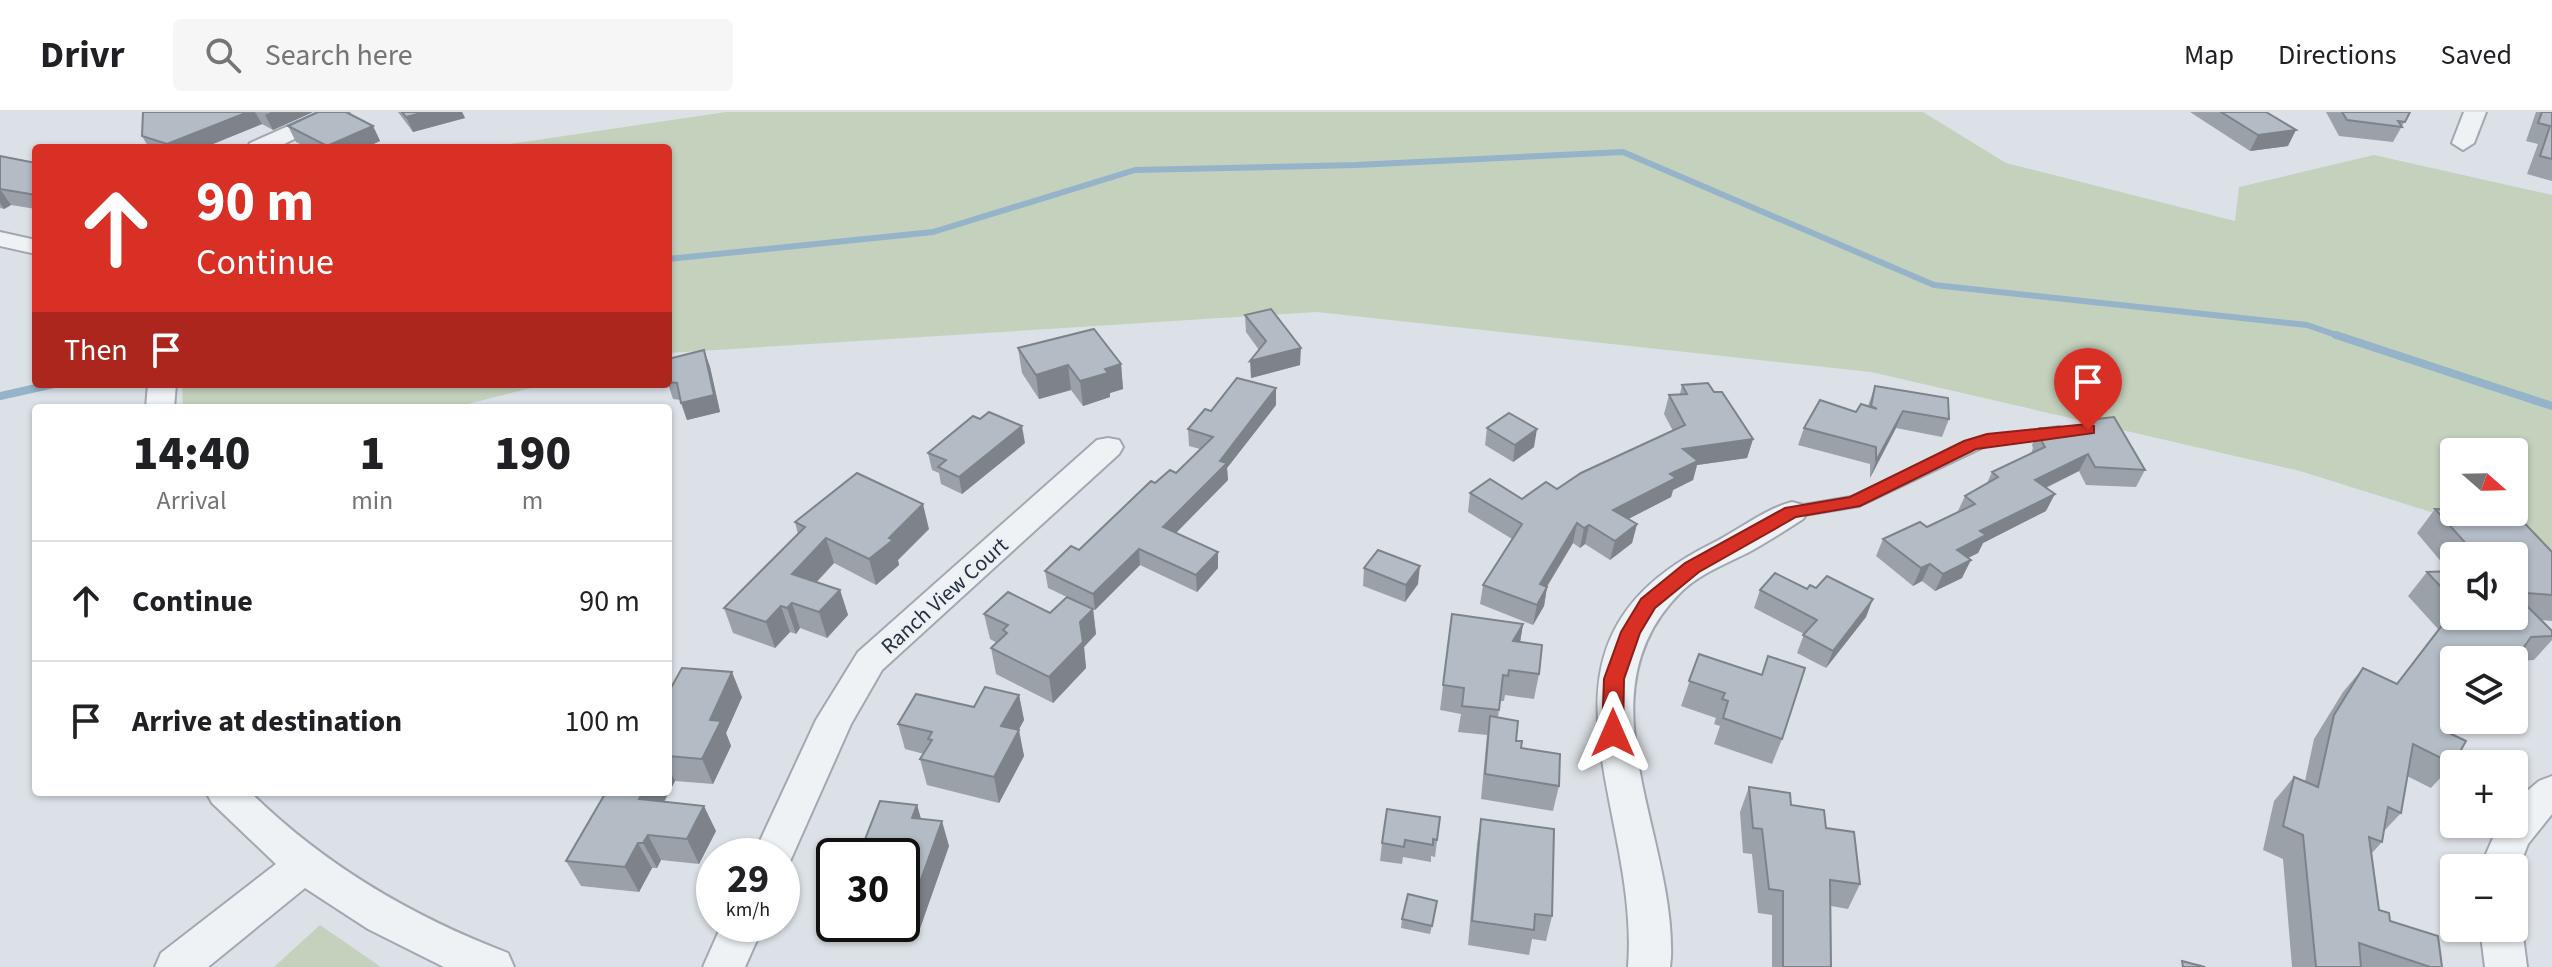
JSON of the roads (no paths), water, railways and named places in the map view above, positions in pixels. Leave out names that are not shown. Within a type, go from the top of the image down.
[{"type":"street","points":[[267,144],[338,112]]},
{"type":"street","points":[[2463,143],[2475,112]]},
{"type":"street","points":[[0,239],[32,246]]},
{"type":"street","name":"Ranch View Court","points":[[781,838],[834,720],[870,661],[1108,447]]},
{"type":"street","points":[[1649,967],[1651,936],[1647,887],[1613,733],[1613,692],[1620,654],[1648,604],[1674,580],[1792,512]]},
{"type":"street","points":[[2505,854],[2515,828],[2530,809],[2552,792]]},
{"type":"street","points":[[229,796],[259,828],[303,866],[353,901],[410,932],[493,967]]},
{"type":"street","points":[[176,967],[303,866]]},
{"type":"street","points":[[724,967],[735,942]]},
{"type":"street","points":[[2503,942],[2506,967]]},
{"type":"lane","points":[[1792,512],[1854,502],[1987,440],[2074,431]]},
{"type":"waterway","points":[[672,259],[933,232],[1135,170],[1356,165],[1623,152],[1934,285],[2307,325],[2340,336]]},
{"type":"waterway","points":[[2336,335],[2340,336]]},
{"type":"waterway","points":[[2340,336],[2552,406]]},
{"type":"waterway","points":[[0,396],[36,388]]}]
